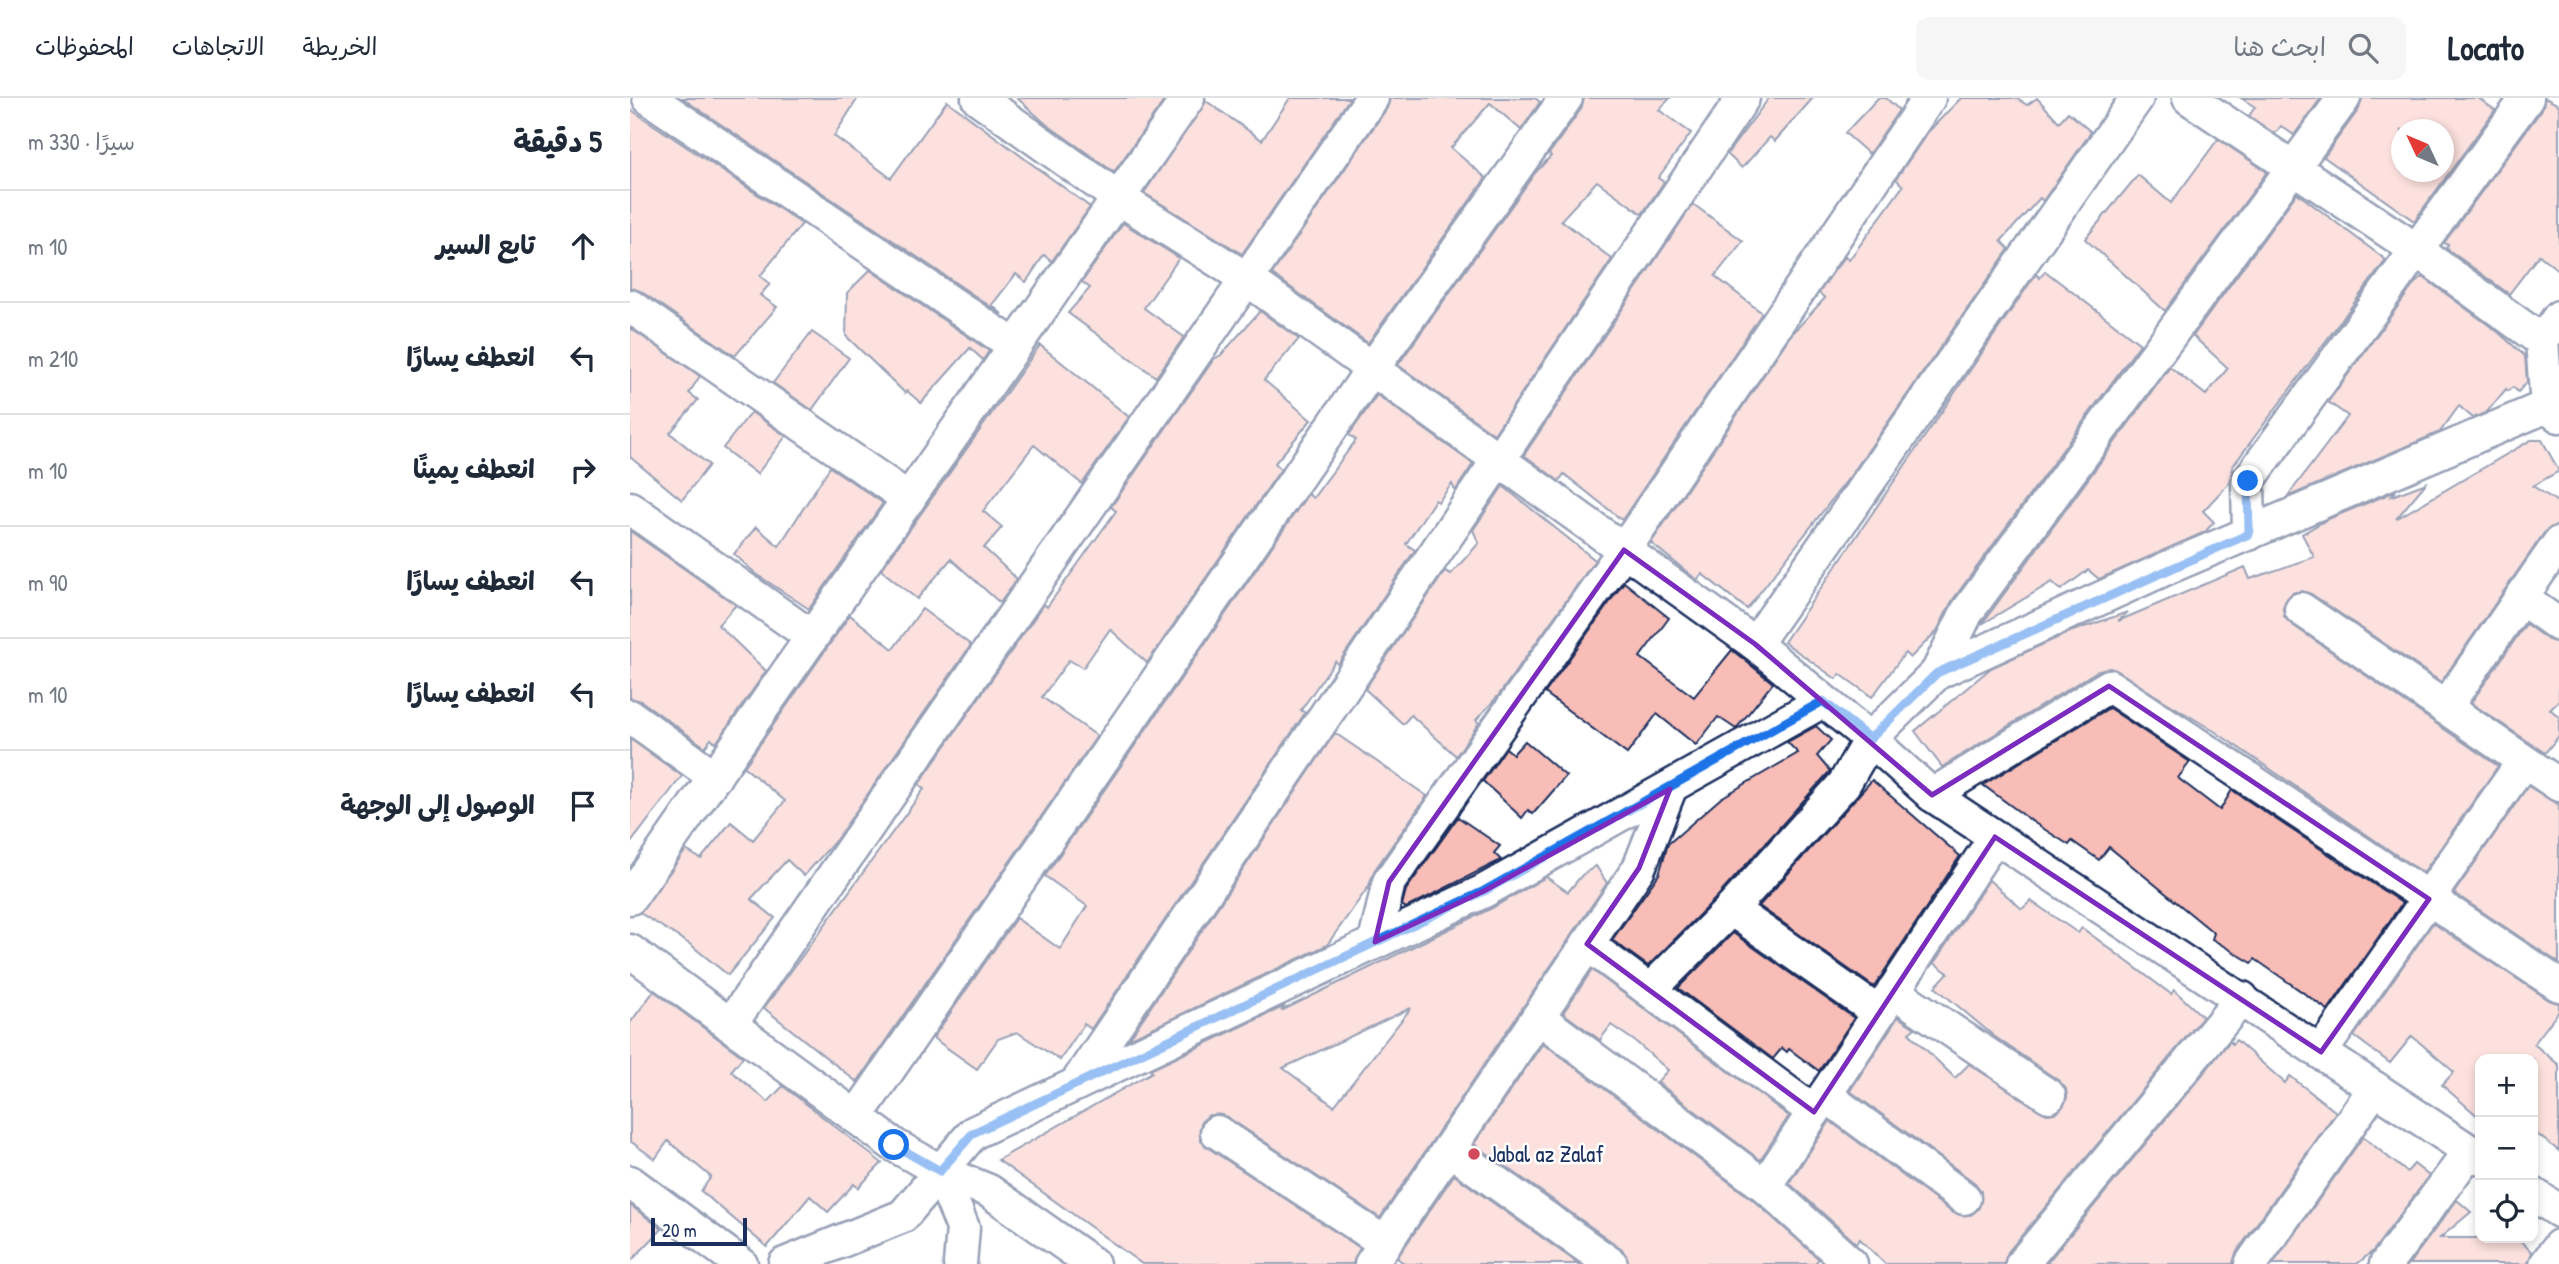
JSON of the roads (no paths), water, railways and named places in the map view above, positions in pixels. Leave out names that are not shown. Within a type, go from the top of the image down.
[{"type":"street","points":[[649,98],[1015,346]]},
{"type":"street","points":[[978,98],[1120,199],[1247,279],[1755,644],[1870,739],[1932,795],[2242,998],[2475,1155],[2386,1264]]},
{"type":"street","points":[[630,898],[1188,98]]},
{"type":"street","points":[[730,1025],[1372,98]]},
{"type":"street","points":[[856,1117],[1372,369],[1566,98]]},
{"type":"street","points":[[1076,1084],[1496,458],[1743,98]]},
{"type":"street","points":[[1376,942],[1389,883],[1624,550],[1929,98]]},
{"type":"street","points":[[1755,644],[2137,98]]},
{"type":"street","points":[[1937,673],[2249,534],[2555,408],[2551,329],[2418,251],[2189,98]]},
{"type":"street","points":[[1651,989],[1731,909],[1844,784],[1870,739],[1937,673],[1967,612],[2295,169],[2344,98]]},
{"type":"street","points":[[2249,534],[2248,481],[2527,98]]},
{"type":"street","points":[[630,306],[909,499]]},
{"type":"street","points":[[630,508],[812,637]]},
{"type":"street","points":[[2445,708],[2559,542]]},
{"type":"street","points":[[2521,598],[2559,625]]},
{"type":"street","points":[[2301,609],[2559,785]]},
{"type":"street","points":[[1932,795],[2109,686],[2559,985]]},
{"type":"street","points":[[785,1264],[903,1216],[973,1133],[1484,891],[1823,701]]},
{"type":"street","points":[[630,716],[715,777]]},
{"type":"street","points":[[2321,1052],[2523,762]]},
{"type":"street","points":[[1217,1132],[1378,1258],[1639,868],[1670,789]]},
{"type":"street","points":[[1765,1186],[1995,837]]},
{"type":"street","points":[[1731,909],[2049,1096]]},
{"type":"street","points":[[1587,944],[1819,1104],[1964,1198]]},
{"type":"street","points":[[630,951],[894,1145],[940,1171],[989,1191],[1093,1264]]},
{"type":"street","points":[[2022,1264],[2242,998]]},
{"type":"street","points":[[1538,1017],[1765,1186],[1851,1264]]},
{"type":"street","points":[[2251,1264],[2375,1088]]},
{"type":"street","points":[[1449,1149],[1611,1264]]},
{"type":"street","points":[[940,1171],[963,1228],[960,1264]]},
{"type":"street","points":[[630,1182],[741,1264]]},
{"type":"street","points":[[2538,1197],[2559,1211]]},
{"type":"street","points":[[2546,1264],[2559,1246]]},
{"type":"place","name":"Jabal az Zalaf","points":[[1474,1154]]}]
